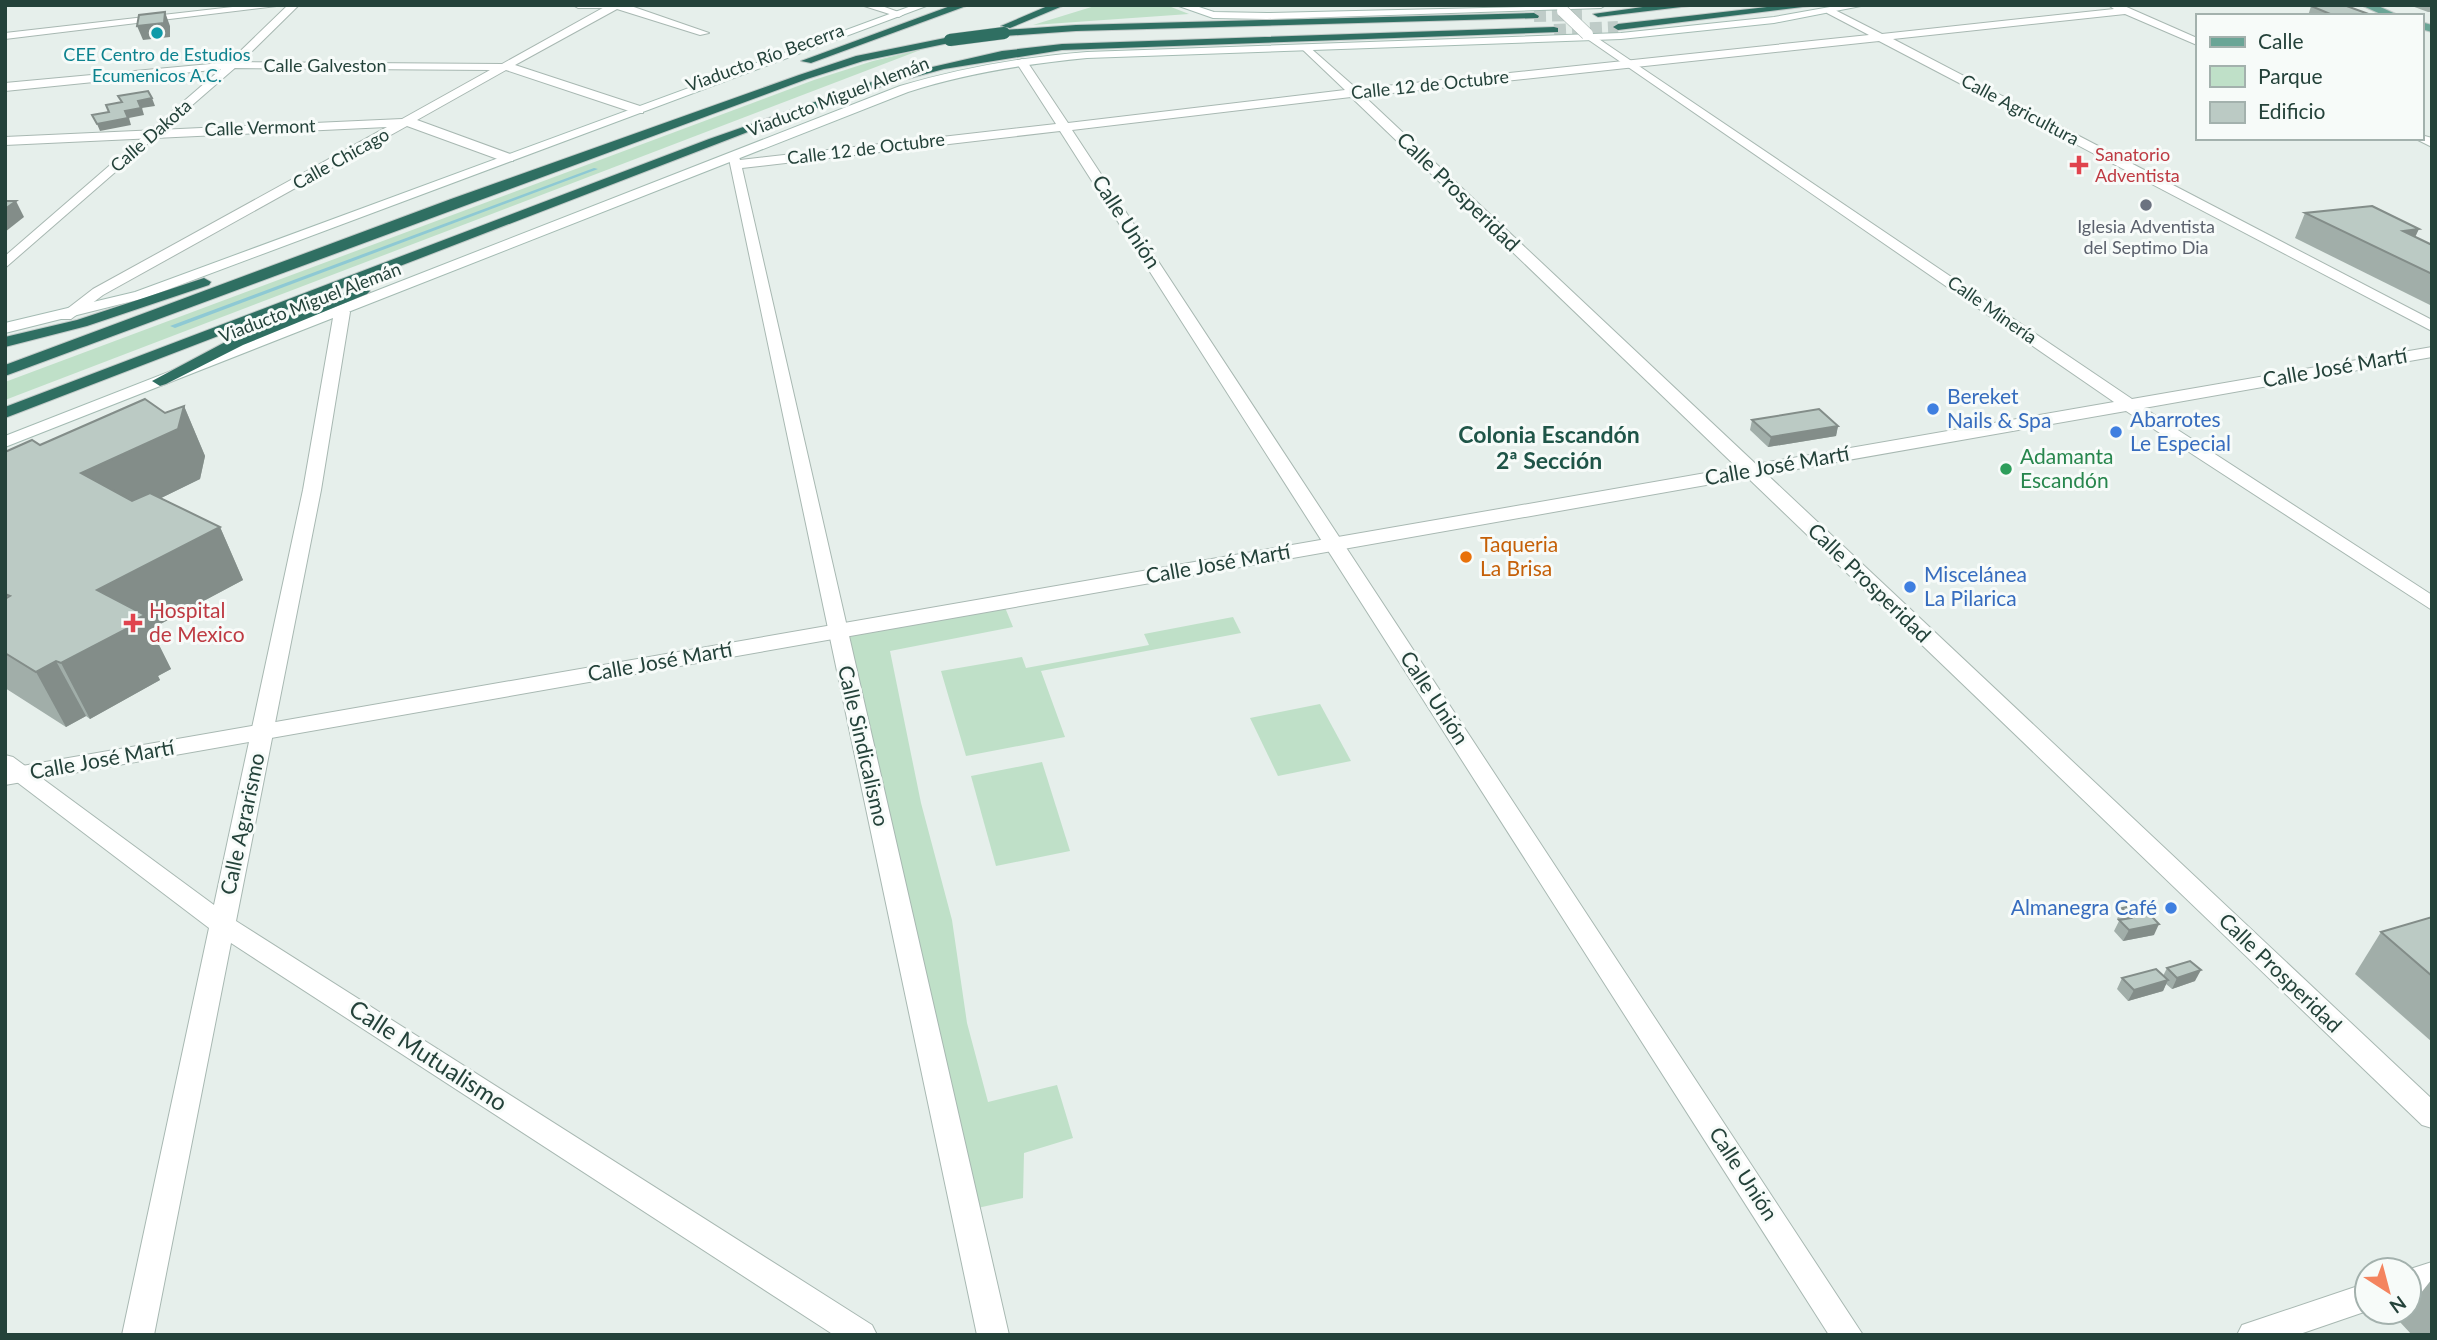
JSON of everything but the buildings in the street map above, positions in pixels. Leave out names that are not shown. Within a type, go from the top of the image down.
[{"type":"highway","name":"Viaducto Río Becerra","points":[[583,156],[622,134],[692,104],[964,5]]},
{"type":"highway","points":[[1005,29],[1060,5]]},
{"type":"highway","points":[[1599,10],[1693,5]]},
{"type":"highway","points":[[1618,27],[1814,5]]},
{"type":"highway","points":[[1285,15],[1323,22]]},
{"type":"highway","points":[[1235,24],[1267,16]]},
{"type":"highway","name":"Viaducto Miguel Alemán","points":[[5,372],[456,202],[850,62],[1005,29],[1534,16]]},
{"type":"highway","name":"Viaducto Miguel Alemán","points":[[5,413],[793,110],[931,67],[1020,51],[1553,30]]},
{"type":"highway","points":[[793,110],[954,42]]},
{"type":"highway","points":[[160,381],[265,330],[619,190],[695,149]]},
{"type":"highway","points":[[5,342],[112,314],[374,222],[456,202]]},
{"type":"main road","points":[[2366,5],[2390,14]]},
{"type":"street","points":[[5,36],[280,5]]},
{"type":"street","name":"Calle Dakota","points":[[5,264],[232,65],[294,5]]},
{"type":"street","points":[[578,5],[616,5],[704,33]]},
{"type":"street","name":"Calle Chicago","points":[[66,316],[98,292],[410,122],[616,5]]},
{"type":"street","points":[[866,5],[899,14]]},
{"type":"street","points":[[5,328],[66,316],[139,295],[924,5]]},
{"type":"street","points":[[1181,5],[1213,15],[1267,16],[1558,7],[1599,10]]},
{"type":"street","name":"Viaducto Miguel Alemán","points":[[5,442],[734,161],[920,84],[1022,62],[1087,55],[1684,31],[1861,5]]},
{"type":"street","points":[[2112,5],[2196,42]]},
{"type":"street","name":"Calle Minería","points":[[1558,7],[1589,36],[1634,63],[2129,405],[2432,604]]},
{"type":"street","name":"Calle Agricultura","points":[[1831,11],[2432,326]]},
{"type":"street","name":"Calle 12 de Octubre","points":[[734,161],[2126,11]]},
{"type":"street","points":[[2180,35],[2196,33]]},
{"type":"street","name":"Calle Prosperidad","points":[[1307,48],[2432,1117]]},
{"type":"street","name":"Calle Unión","points":[[1022,62],[1847,1335]]},
{"type":"street","name":"Calle Galveston","points":[[5,87],[232,65],[509,67],[639,110]]},
{"type":"street","name":"Calle Vermont","points":[[5,142],[156,132],[410,122],[508,158]]},
{"type":"street","name":"Calle Sindicalismo","points":[[734,161],[993,1335]]},
{"type":"street","name":"Calle Agrarismo","points":[[138,1335],[312,490],[342,313]]},
{"type":"street","name":"Calle José Martí","points":[[11,771],[262,732],[2432,352]]},
{"type":"street","name":"Calle Mutualismo","points":[[11,771],[223,925],[853,1334]]},
{"type":"street","points":[[2253,1335],[2353,1302]]},
{"type":"green space","points":[[1098,5],[1166,5],[1189,14],[1033,25]]},
{"type":"green space","points":[[923,49],[5,400],[5,382],[814,80],[873,61]]},
{"type":"green space","points":[[1004,605],[1013,627],[890,651],[921,803],[952,920],[967,1023],[988,1102],[1057,1085],[1073,1138],[1024,1153],[1023,1198],[973,1209],[847,633]]},
{"type":"green space","points":[[1233,617],[1241,633],[1041,671],[1065,737],[966,756],[941,671],[1022,657],[1026,668],[1149,645],[1144,634]]},
{"type":"green space","points":[[1320,704],[1351,761],[1278,776],[1250,718]]},
{"type":"green space","points":[[1042,762],[1070,851],[996,866],[971,776]]},
{"type":"water","points":[[594,168],[598,169],[175,328],[170,326]]},
{"type":"tunnel","points":[[1534,16],[1582,15]]},
{"type":"tunnel","points":[[1554,30],[1618,27]]},
{"type":"place","name":"CEE Centro de Estudios Ecumenicos A.C.","points":[[157,33]]},
{"type":"place","name":"Sanatorio Adventista","points":[[2079,165]]},
{"type":"place","name":"Iglesia Adventista del Septimo Dia","points":[[2146,205]]},
{"type":"place","name":"Bereket Nails & Spa","points":[[1933,409]]},
{"type":"place","name":"Abarrotes Le Especial","points":[[2116,432]]},
{"type":"place","name":"Adamanta Escandón","points":[[2006,469]]},
{"type":"place","name":"Taqueria La Brisa","points":[[1466,557]]},
{"type":"place","name":"Miscelánea La Pilarica","points":[[1910,587]]},
{"type":"place","name":"Hospital de Mexico","points":[[133,623]]},
{"type":"place","name":"Almanegra Café","points":[[2171,908]]},
{"type":"district","name":"Colonia Escandón 2ª Sección","points":[[1549,448]]}]
